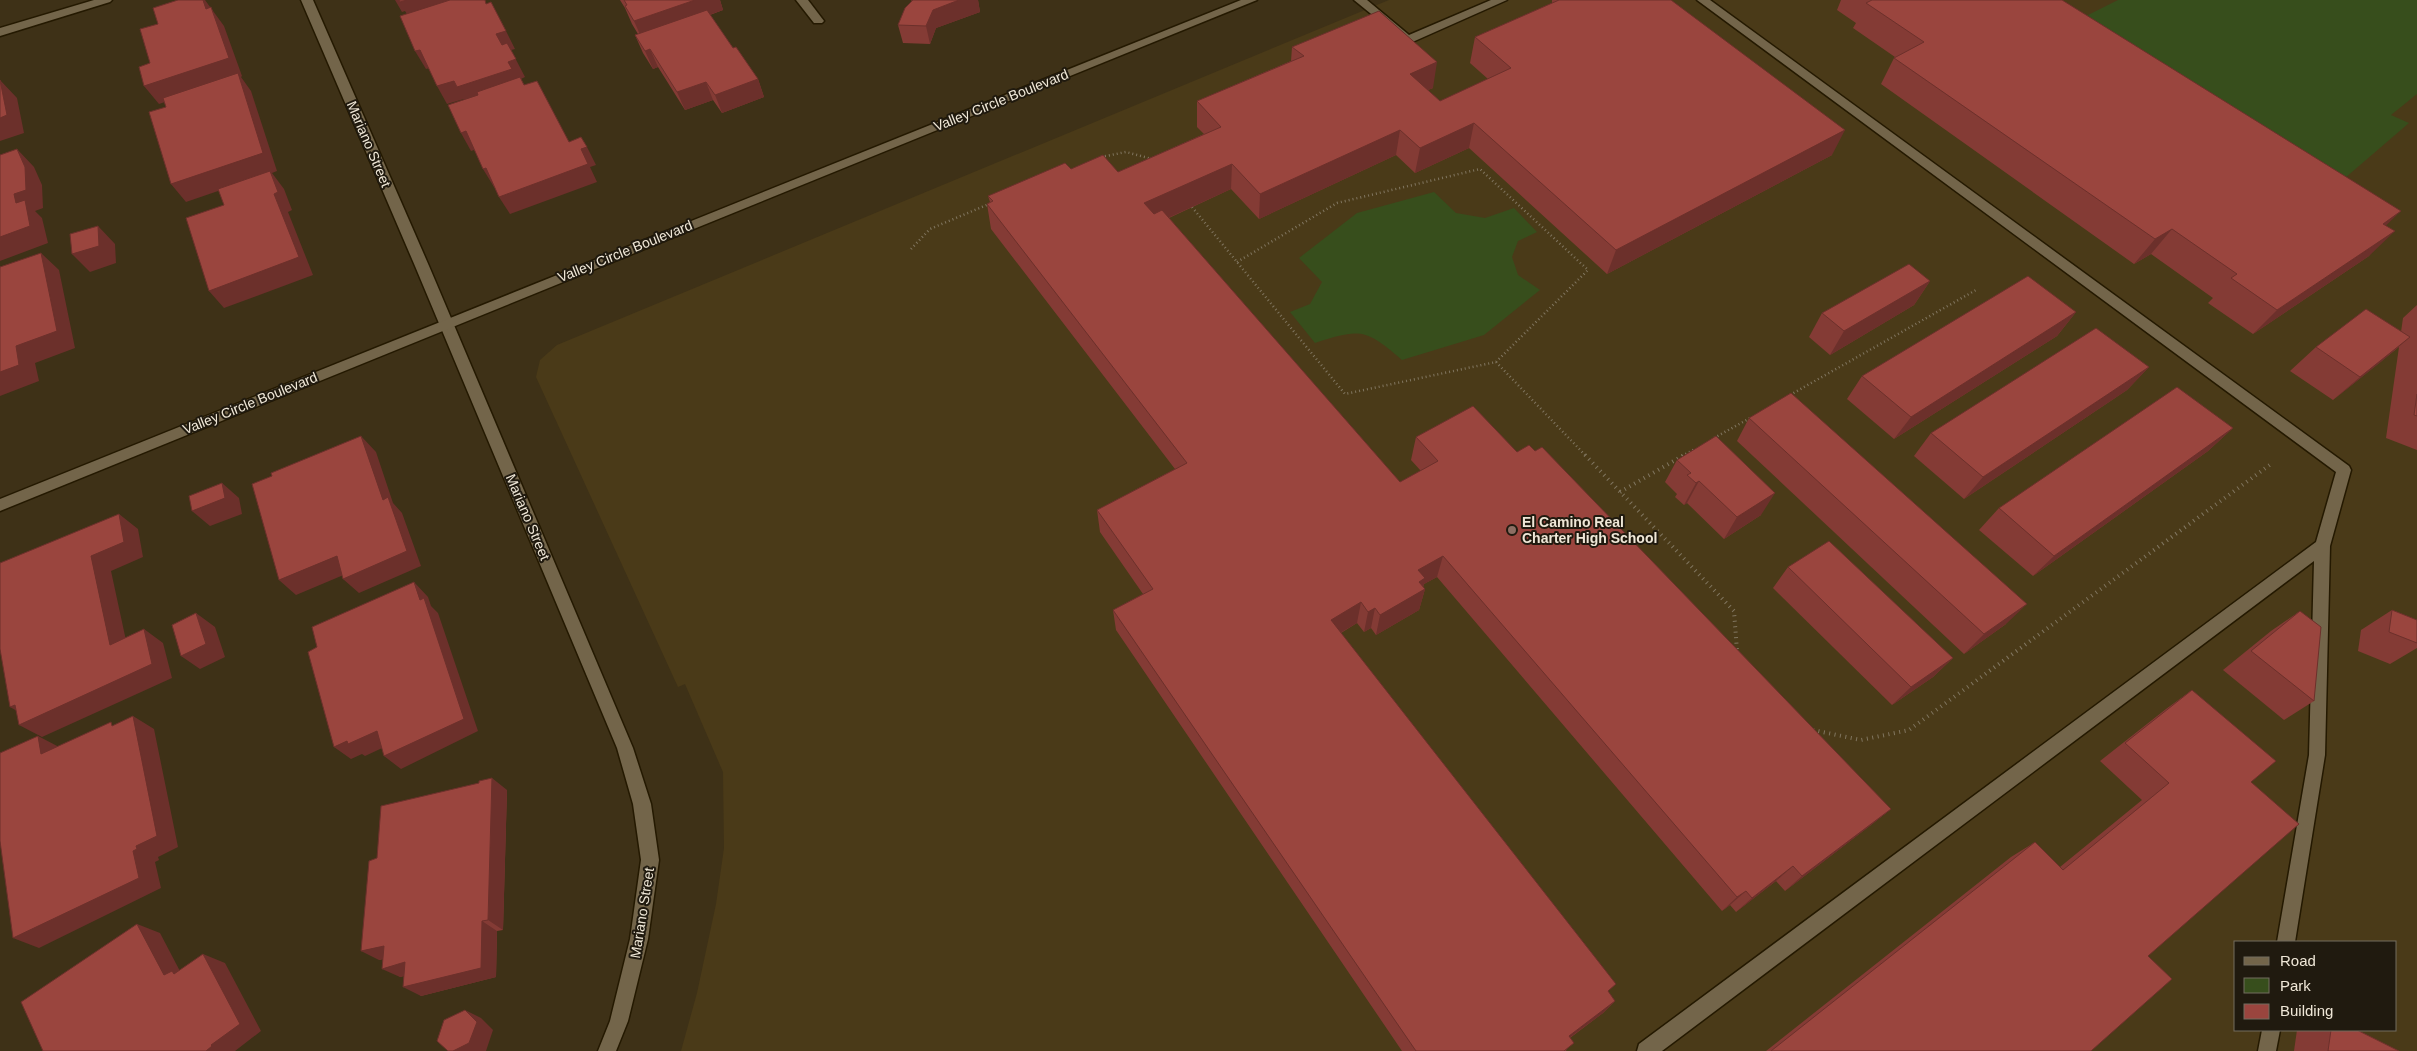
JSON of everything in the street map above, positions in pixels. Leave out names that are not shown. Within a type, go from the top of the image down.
[{"type":"street","points":[[0,32],[106,0]]},
{"type":"street","name":"Mariano Street","points":[[307,0],[446,323],[625,748],[642,804],[650,860],[641,930],[619,1021],[607,1051]]},
{"type":"street","points":[[802,0],[818,21]]},
{"type":"street","name":"Valley Circle Boulevard","points":[[0,504],[1251,0]]},
{"type":"street","points":[[1360,0],[1408,40],[1501,0]]},
{"type":"street","points":[[1703,0],[2344,470],[2322,546],[2317,755],[2286,941]]},
{"type":"street","points":[[1646,1051],[2322,546]]},
{"type":"street","points":[[2267,1051],[2271,1031]]},
{"type":"path","points":[[1098,158],[1116,151],[1139,154],[1152,159],[1158,165]]},
{"type":"path","points":[[1192,207],[1237,262],[1345,394],[1496,362],[1588,270],[1480,169],[1337,204],[1237,262]]},
{"type":"path","points":[[911,249],[930,229],[992,203]]},
{"type":"path","points":[[1785,398],[1976,290]]},
{"type":"path","points":[[1496,362],[1734,611],[1737,650],[1741,657]]},
{"type":"path","points":[[1707,442],[1759,413]]},
{"type":"path","points":[[1620,492],[1698,447]]},
{"type":"path","points":[[1805,726],[1821,733],[1862,740],[1909,730],[2272,464]]},
{"type":"shaded area","name":"El Camino Real Charter High School","points":[[1389,0],[2417,0],[2417,1051],[681,1051],[697,993],[716,904],[724,848],[723,772],[685,684],[678,687],[536,377],[540,360],[557,345]]},
{"type":"green space","points":[[2118,0],[2417,0],[2417,94],[2391,115],[2409,123],[2338,184],[2080,19]]},
{"type":"green space","points":[[1434,192],[1456,213],[1485,218],[1514,208],[1537,232],[1518,241],[1512,257],[1518,275],[1540,290],[1484,335],[1402,360],[1380,342],[1362,334],[1343,335],[1315,343],[1290,312],[1310,304],[1322,282],[1299,258],[1357,213]]},
{"type":"building","points":[[178,0],[203,0],[206,9],[211,7],[229,58],[144,86],[139,67],[150,63],[140,29],[158,24],[153,8]]},
{"type":"building","points":[[450,0],[485,0],[486,4],[491,2],[506,31],[496,34],[502,45],[507,43],[516,59],[508,62],[512,69],[457,87],[454,81],[437,86],[420,50],[415,51],[400,16]]},
{"type":"building","points":[[624,0],[695,0],[634,21],[625,6],[627,5]]},
{"type":"building","points":[[913,0],[959,0],[933,10],[926,26],[898,25],[905,8]]},
{"type":"building","points":[[1559,0],[1671,0],[1845,130],[1616,250],[1474,123],[1420,148],[1400,130],[1260,194],[1232,164],[1144,203],[1154,214],[1162,210],[1400,482],[1438,461],[1416,437],[1473,406],[1517,452],[1529,445],[1535,451],[1542,447],[1891,809],[1802,876],[1793,866],[1752,898],[1746,891],[1737,897],[1443,556],[1418,570],[1425,578],[1419,582],[1425,589],[1380,615],[1375,608],[1368,612],[1361,602],[1331,620],[1616,984],[1608,991],[1615,1001],[1569,1036],[1574,1043],[1564,1051],[1416,1051],[1113,610],[1153,589],[1097,510],[1187,463],[987,204],[993,201],[988,196],[1065,163],[1071,169],[1103,155],[1118,172],[1221,127],[1197,101],[1304,56],[1292,47],[1379,11],[1437,62],[1410,74],[1440,101],[1511,68],[1475,37]]},
{"type":"building","points":[[1872,0],[2062,0],[2401,211],[2383,224],[2395,231],[2277,310],[2231,278],[2237,274],[2172,229],[2155,239],[1894,58],[1924,42],[1866,3]]},
{"type":"building","points":[[707,10],[733,48],[736,47],[758,79],[715,95],[706,82],[677,92],[650,49],[645,51],[635,35]]},
{"type":"building","points":[[238,73],[263,153],[171,184],[149,112],[166,107],[163,98]]},
{"type":"building","points":[[520,77],[524,85],[537,81],[569,142],[581,137],[587,147],[581,149],[588,164],[499,197],[486,168],[483,169],[466,131],[461,133],[448,105],[478,95],[477,92]]},
{"type":"building","points":[[0,80],[7,115],[0,118]]},
{"type":"building","points":[[17,149],[25,167],[26,190],[14,194],[16,203],[25,200],[30,226],[0,237],[0,155]]},
{"type":"building","points":[[270,171],[278,192],[274,194],[299,257],[209,291],[186,218],[224,205],[218,189]]},
{"type":"building","points":[[98,226],[99,246],[72,254],[70,234]]},
{"type":"building","points":[[41,253],[57,331],[16,346],[19,365],[0,372],[0,267]]},
{"type":"building","points":[[1909,264],[1930,281],[1844,331],[1822,313]]},
{"type":"building","points":[[2028,276],[2076,312],[1911,417],[1862,376]]},
{"type":"building","points":[[2366,309],[2410,337],[2360,377],[2316,347]]},
{"type":"building","points":[[2096,328],[2149,367],[1983,477],[1931,433]]},
{"type":"building","points":[[2177,387],[2233,428],[2054,556],[1999,508]]},
{"type":"building","points":[[1791,393],[2027,604],[1984,634],[1749,418]]},
{"type":"building","points":[[2417,394],[2417,416],[2414,415]]},
{"type":"building","points":[[361,436],[383,500],[388,497],[407,551],[343,579],[337,556],[279,580],[252,484],[272,476],[271,473]]},
{"type":"building","points":[[1716,436],[1775,493],[1737,517],[1699,481],[1696,483],[1687,475],[1691,473],[1677,460]]},
{"type":"building","points":[[222,483],[225,498],[192,511],[189,496]]},
{"type":"building","points":[[119,514],[124,542],[91,556],[110,645],[144,629],[152,664],[19,725],[15,705],[10,707],[0,649],[0,563]]},
{"type":"building","points":[[1829,541],[1953,658],[1911,687],[1788,567]]},
{"type":"building","points":[[414,582],[420,600],[424,598],[464,719],[384,756],[377,731],[348,744],[347,741],[334,747],[308,652],[317,647],[312,627]]},
{"type":"building","points":[[2392,610],[2417,620],[2417,643],[2389,632]]},
{"type":"building","points":[[2300,611],[2321,627],[2314,701],[2251,651]]},
{"type":"building","points":[[196,613],[206,644],[181,656],[172,625]]},
{"type":"building","points":[[2192,690],[2276,761],[2251,782],[2299,824],[2148,956],[2172,979],[2091,1051],[1771,1051],[2035,842],[2063,870],[2169,783],[2125,743]]},
{"type":"building","points":[[133,716],[157,836],[136,846],[137,849],[133,851],[139,878],[13,938],[0,841],[0,753],[38,736],[41,754],[111,722],[112,726]]},
{"type":"building","points":[[492,778],[488,920],[482,921],[481,968],[403,987],[405,962],[382,969],[384,946],[361,951],[369,861],[377,858],[381,806],[479,783],[479,781]]},
{"type":"building","points":[[137,924],[164,975],[172,971],[174,974],[203,954],[240,1024],[211,1045],[206,1051],[43,1051],[21,1002]]},
{"type":"building","points":[[465,1010],[477,1022],[469,1043],[453,1051],[448,1051],[437,1041],[444,1020]]},
{"type":"building","points":[[2331,1031],[2359,1031],[2399,1051],[2328,1051]]},
{"type":"place","name":"El Camino Real Charter High School","points":[[1512,530]]}]
